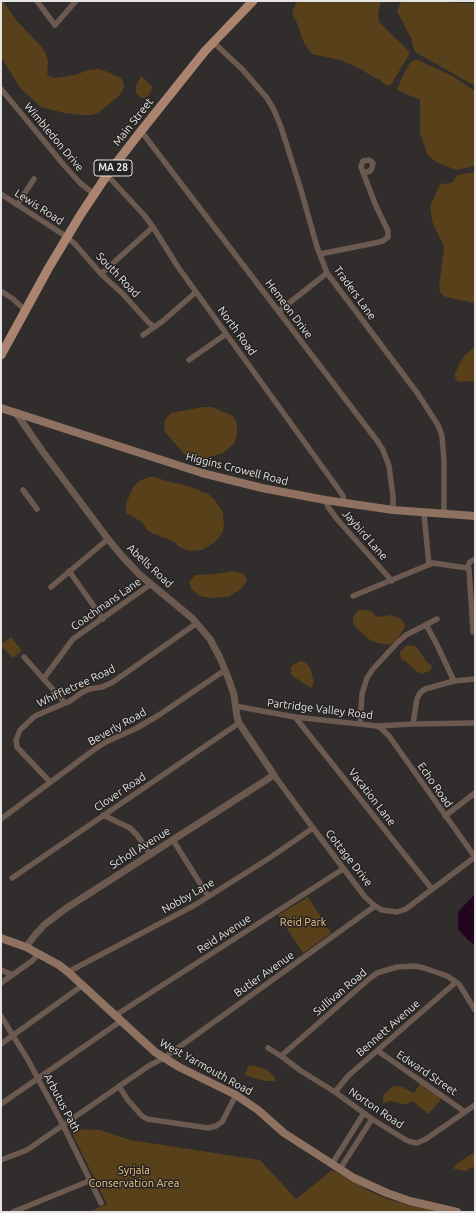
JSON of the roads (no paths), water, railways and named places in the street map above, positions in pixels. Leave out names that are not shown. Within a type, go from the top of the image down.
[{"type":"main road","name":"Main Street","points":[[1,355],[67,237],[107,175],[214,42],[253,1]]},
{"type":"main road","name":"Higgins Crowell Road","points":[[1,408],[202,473],[262,488],[325,500],[393,510],[424,514],[475,516]]},
{"type":"main road","name":"West Yarmouth Road","points":[[1,938],[26,947],[50,959],[83,985],[146,1044],[164,1058],[185,1070],[236,1094],[258,1110],[284,1133],[340,1169],[366,1184],[387,1193],[410,1201],[457,1212]]},
{"type":"street","points":[[37,1],[55,25],[76,1]]},
{"type":"street","name":"Traders Lane","points":[[214,42],[242,69],[267,98],[274,110],[281,126],[327,273],[418,394],[438,425],[442,436],[444,460],[444,515]]},
{"type":"street","name":"Wimbledon Drive","points":[[1,89],[63,164],[80,183],[94,194]]},
{"type":"street","name":"Hemeon Drive","points":[[141,131],[383,450],[392,477],[393,510]]},
{"type":"street","points":[[320,254],[375,243],[385,240],[388,237],[388,231],[363,173]]},
{"type":"street","name":"North Road","points":[[107,175],[144,215],[153,227],[196,292],[340,490],[344,503]]},
{"type":"street","points":[[17,205],[34,179]]},
{"type":"street","name":"Lewis Road","points":[[1,194],[67,237]]},
{"type":"street","points":[[101,274],[153,227]]},
{"type":"street","name":"South Road","points":[[67,237],[80,248],[101,274],[124,294],[149,323],[155,327]]},
{"type":"street","points":[[279,311],[327,273]]},
{"type":"street","points":[[1,291],[25,310]]},
{"type":"street","points":[[143,335],[155,327],[196,292]]},
{"type":"street","points":[[189,360],[226,334]]},
{"type":"street","name":"Abells Road","points":[[16,413],[108,539],[134,569],[174,602],[210,639],[225,670],[234,695],[234,706],[239,723]]},
{"type":"street","points":[[28,430],[39,420]]},
{"type":"street","points":[[23,490],[37,509]]},
{"type":"street","name":"Jaybird Lane","points":[[325,500],[328,508],[337,519],[392,581]]},
{"type":"street","points":[[424,514],[429,565]]},
{"type":"street","points":[[51,587],[108,539]]},
{"type":"street","points":[[467,568],[470,562],[475,558]]},
{"type":"street","points":[[353,596],[433,563],[467,568]]},
{"type":"street","points":[[467,568],[469,569],[473,607],[473,632]]},
{"type":"street","points":[[69,571],[103,619]]},
{"type":"street","name":"Coachmans Lane","points":[[44,678],[73,640],[151,584]]},
{"type":"street","points":[[360,724],[362,694],[367,678],[373,669],[397,643],[415,629],[425,626],[437,619]]},
{"type":"street","name":"Whiffletree Road","points":[[50,782],[17,747],[16,740],[20,730],[36,716],[65,703],[89,689],[113,682],[197,624]]},
{"type":"street","points":[[425,626],[428,628],[437,645],[454,681]]},
{"type":"street","points":[[24,657],[65,703]]},
{"type":"street","name":"Beverly Road","points":[[1,819],[100,746],[160,715],[225,670]]},
{"type":"street","points":[[413,724],[415,708],[420,693],[425,689],[431,686],[454,681],[475,679]]},
{"type":"street","name":"Partridge Valley Road","points":[[234,706],[296,717],[377,726],[475,723]]},
{"type":"street","name":"Vacation Lane","points":[[296,717],[432,889]]},
{"type":"street","name":"Cottage Drive","points":[[239,723],[274,775],[343,869],[365,897],[375,906],[388,912],[402,910],[411,906],[475,857]]},
{"type":"street","name":"Clover Road","points":[[12,878],[239,723]]},
{"type":"street","name":"Echo Road","points":[[377,726],[388,736],[475,857]]},
{"type":"street","name":"Scholl Avenue","points":[[26,947],[35,935],[51,920],[150,854],[274,775]]},
{"type":"street","points":[[445,816],[475,792]]},
{"type":"street","points":[[103,815],[130,828],[137,835],[150,854]]},
{"type":"street","name":"Nobby Lane","points":[[68,972],[208,896],[271,857],[313,828]]},
{"type":"street","points":[[173,840],[208,896]]},
{"type":"street","name":"Reid Avenue","points":[[1,1104],[119,1018],[343,869]]},
{"type":"street","name":"Butler Avenue","points":[[1,1160],[27,1150],[150,1065],[164,1058],[375,906]]},
{"type":"street","points":[[1,983],[32,961],[39,954]]},
{"type":"street","name":"Sullivan Road","points":[[281,1056],[377,973],[397,967],[415,966],[440,973],[459,984],[465,991],[475,1010]]},
{"type":"street","points":[[1,970],[13,974]]},
{"type":"street","name":"Bennett Avenue","points":[[335,1092],[348,1076],[456,982]]},
{"type":"street","points":[[1,1044],[83,985]]},
{"type":"street","name":"Arbutus Path","points":[[1,1016],[63,1125],[101,1203]]},
{"type":"street","name":"Norton Road","points":[[268,1048],[335,1092],[372,1119],[406,1140],[417,1143],[426,1140],[475,1105]]},
{"type":"street","name":"Edward Street","points":[[378,1051],[466,1112]]},
{"type":"street","points":[[120,1086],[127,1099],[142,1116],[147,1119],[208,1128],[216,1126],[222,1122],[236,1094]]},
{"type":"street","points":[[332,1164],[364,1113]]},
{"type":"street","points":[[340,1169],[372,1119]]},
{"type":"street","points":[[12,1212],[90,1181]]},
{"type":"park label","name":"Reid Park","points":[[303,922]]},
{"type":"park label","name":"Syrjala Conservation Area","points":[[134,1176]]}]
